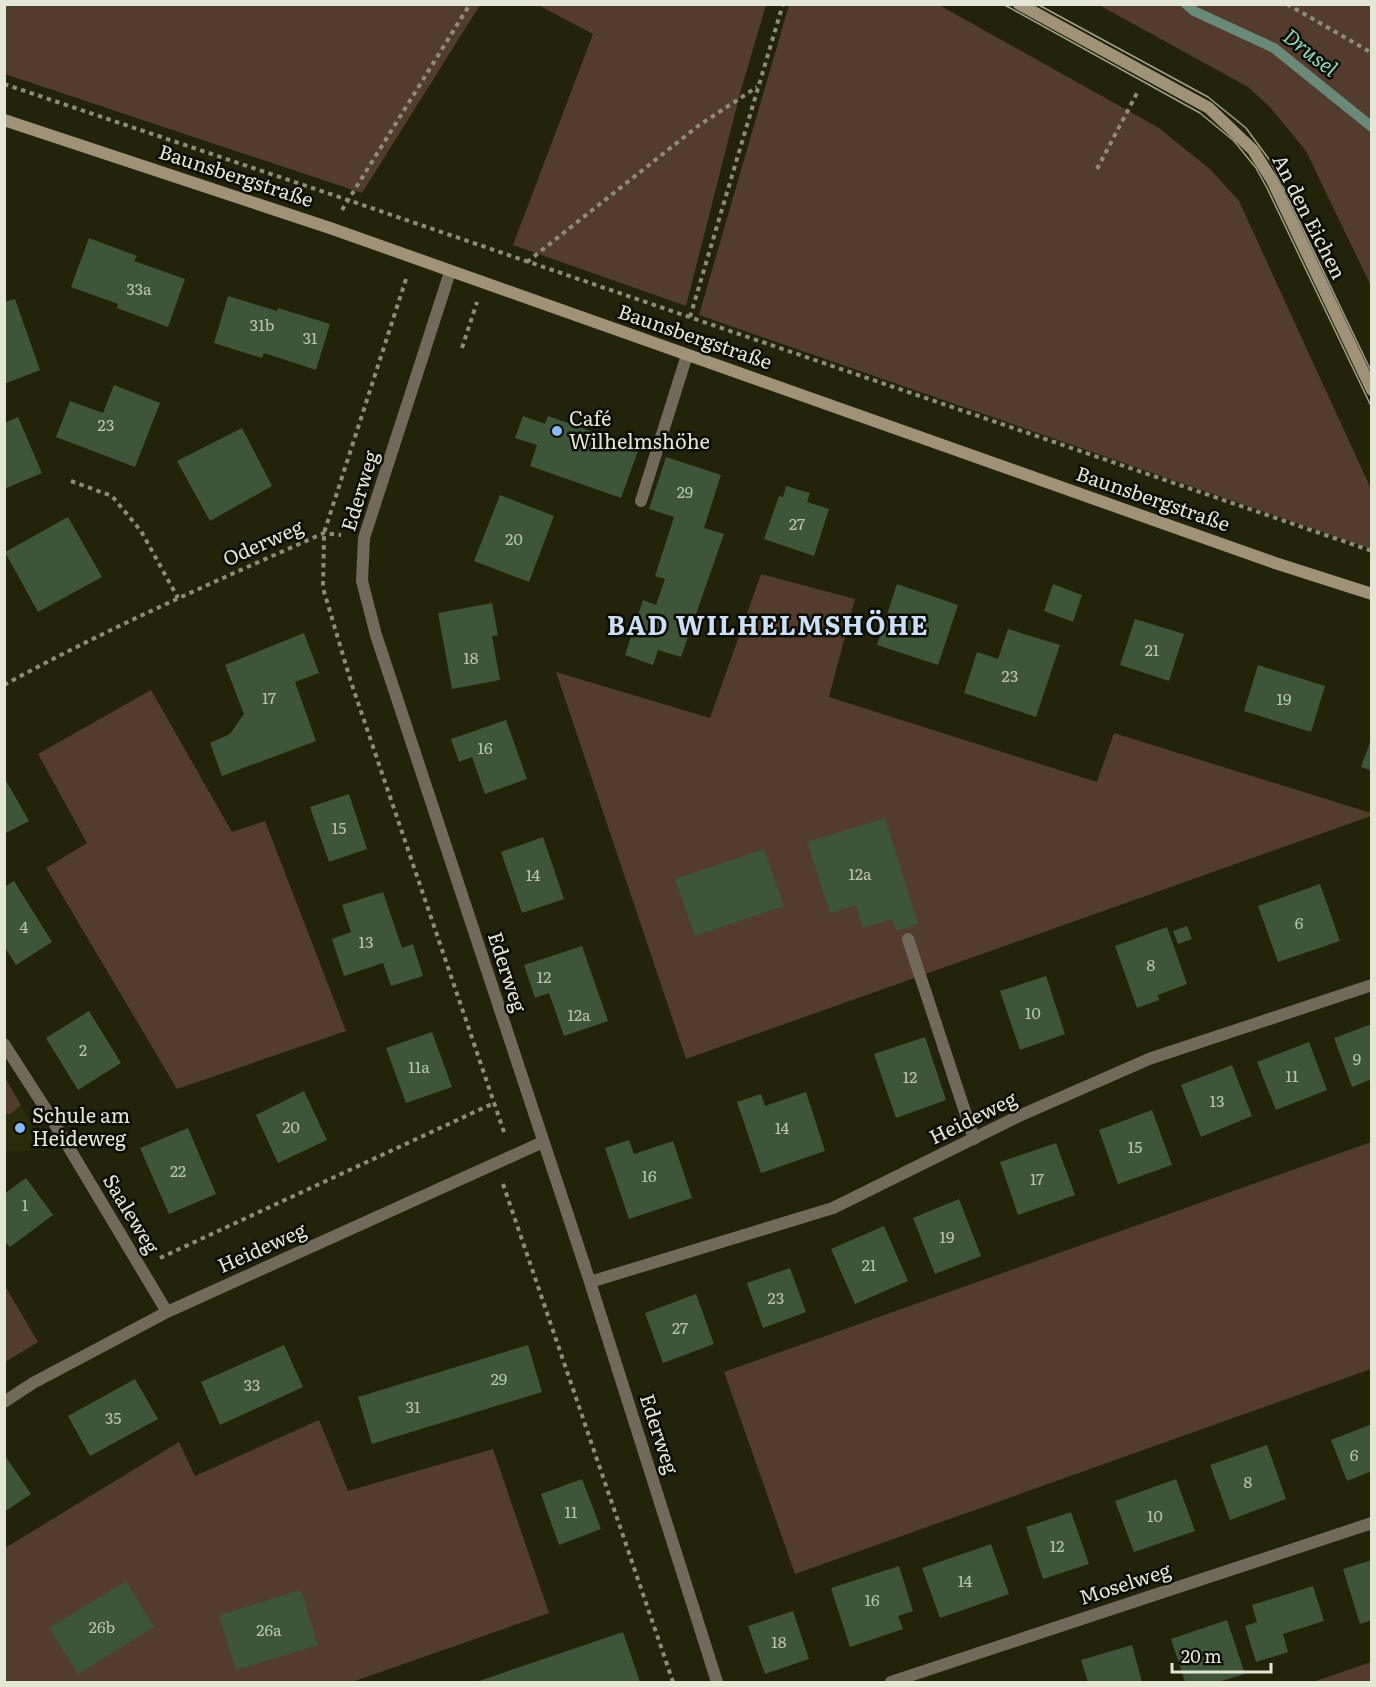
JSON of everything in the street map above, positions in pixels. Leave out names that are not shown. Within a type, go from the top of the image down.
[{"type":"main road","name":"An den Eichen","points":[[1019,4],[1209,108],[1253,150],[1272,180],[1371,390]]},
{"type":"main road","name":"Baunsbergstraße","points":[[4,120],[330,228],[412,259],[1275,563],[1371,594]]},
{"type":"street","name":"Ederweg","points":[[450,272],[364,538],[362,581],[376,635],[590,1282],[717,1683]]},
{"type":"street","points":[[641,501],[687,355]]},
{"type":"street","points":[[908,939],[974,1139]]},
{"type":"street","name":"Heideweg","points":[[590,1282],[833,1208],[1019,1116],[1149,1059],[1371,985]]},
{"type":"street","name":"Saaleweg","points":[[4,1044],[47,1111],[167,1312]]},
{"type":"street","name":"Heideweg","points":[[4,1402],[33,1383],[167,1312],[543,1142]]},
{"type":"street","name":"Moselweg","points":[[891,1683],[1371,1522]]},
{"type":"path","points":[[330,228],[470,4]]},
{"type":"path","points":[[690,317],[783,4]]},
{"type":"path","points":[[1287,4],[1371,53]]},
{"type":"path","points":[[1097,169],[1147,74]]},
{"type":"path","points":[[4,84],[1371,551]]},
{"type":"path","points":[[526,262],[698,126],[757,87]]},
{"type":"path","points":[[390,324],[412,259]]},
{"type":"path","points":[[71,481],[112,496],[141,531],[178,598]]},
{"type":"path","name":"Oderweg","points":[[4,685],[51,659],[178,598],[324,533],[364,538]]},
{"type":"path","points":[[140,1268],[494,1103]]},
{"type":"path","points":[[495,1163],[673,1683]]},
{"type":"shaded area","points":[[4,5],[480,5],[362,193],[5,74]]},
{"type":"shaded area","points":[[538,5],[766,5],[741,90],[686,306],[513,245],[593,34]]},
{"type":"shaded area","points":[[789,5],[939,5],[1159,128],[1211,170],[1239,201],[1371,489],[1371,549],[699,315]]},
{"type":"shaded area","points":[[1099,5],[1371,5],[1371,286],[1306,151],[1270,107],[1248,87]]},
{"type":"shaded area","points":[[761,574],[855,599],[829,697],[1097,782],[1114,733],[1371,813],[1371,816],[686,1059],[556,672],[710,718]]},
{"type":"shaded area","points":[[151,690],[232,832],[265,821],[346,1031],[177,1089],[46,868],[87,843],[38,754]]},
{"type":"shaded area","name":"Schule am Heideweg","points":[[4,1078],[21,1105],[48,1150],[5,1152]]},
{"type":"shaded area","points":[[5,1078],[21,1105],[10,1114],[5,1114]]},
{"type":"shaded area","points":[[1371,1142],[1371,1369],[795,1574],[724,1372]]},
{"type":"shaded area","points":[[5,1286],[38,1342],[4,1362]]},
{"type":"shaded area","points":[[319,1420],[348,1491],[493,1449],[549,1613],[352,1682],[5,1682],[5,1548],[179,1442],[195,1476]]},
{"type":"shaded area","points":[[1371,1662],[1371,1682],[1313,1682]]},
{"type":"building","points":[[89,238],[137,256],[134,261],[185,279],[168,327],[117,308],[118,304],[71,287]]},
{"type":"building","points":[[228,296],[330,324],[316,370],[264,353],[262,358],[214,343]]},
{"type":"building","points":[[15,299],[40,370],[4,384],[4,302]]},
{"type":"building","points":[[114,385],[160,403],[135,467],[56,437],[70,401],[103,413]]},
{"type":"building","points":[[523,416],[545,424],[548,416],[639,448],[621,498],[530,466],[537,445],[515,438]]},
{"type":"building","points":[[18,417],[42,473],[4,489],[4,423]]},
{"type":"building","points":[[242,428],[272,486],[210,521],[177,461]]},
{"type":"building","points":[[666,457],[721,475],[704,528],[724,534],[681,657],[658,650],[653,665],[625,655],[643,600],[656,605],[665,579],[655,576],[674,517],[649,509]]},
{"type":"building","points":[[786,486],[810,493],[807,502],[829,509],[814,556],[764,539],[779,496],[783,497]]},
{"type":"building","points":[[500,495],[554,516],[529,582],[474,561]]},
{"type":"building","points":[[68,517],[102,577],[38,612],[5,552]]},
{"type":"building","points":[[897,584],[958,605],[938,665],[877,645]]},
{"type":"building","points":[[1053,584],[1082,595],[1073,622],[1044,611]]},
{"type":"building","points":[[492,603],[498,635],[492,636],[500,680],[452,689],[438,613]]},
{"type":"building","points":[[1135,619],[1184,634],[1169,681],[1120,665]]},
{"type":"building","points":[[1008,629],[1060,645],[1036,717],[964,693],[977,652],[998,659]]},
{"type":"building","points":[[304,633],[319,673],[295,682],[316,741],[222,776],[210,743],[230,734],[244,714],[225,665]]},
{"type":"building","points":[[1258,665],[1325,686],[1311,732],[1244,711]]},
{"type":"building","points":[[506,720],[527,779],[485,794],[472,757],[459,762],[451,739]]},
{"type":"building","points":[[1372,737],[1372,771],[1361,767]]},
{"type":"building","points":[[4,777],[29,821],[4,834]]},
{"type":"building","points":[[349,794],[367,849],[329,862],[310,807]]},
{"type":"building","points":[[885,818],[918,924],[896,931],[892,919],[863,928],[856,905],[830,913],[807,842]]},
{"type":"building","points":[[543,837],[564,899],[522,913],[501,852]]},
{"type":"building","points":[[764,849],[784,906],[695,936],[675,879]]},
{"type":"building","points":[[14,881],[52,942],[16,965],[4,946],[4,887]]},
{"type":"building","points":[[1320,884],[1340,941],[1278,962],[1258,906]]},
{"type":"building","points":[[383,892],[402,948],[413,944],[423,976],[391,986],[383,963],[344,976],[332,939],[351,932],[342,905]]},
{"type":"building","points":[[1187,926],[1192,939],[1178,944],[1173,931]]},
{"type":"building","points":[[1167,927],[1187,984],[1158,995],[1159,1000],[1137,1008],[1115,946]]},
{"type":"building","points":[[582,946],[608,1021],[564,1036],[549,993],[535,998],[524,965]]},
{"type":"building","points":[[1046,976],[1065,1034],[1020,1050],[1000,991]]},
{"type":"building","points":[[89,1011],[121,1063],[78,1090],[46,1038]]},
{"type":"building","points":[[1372,1024],[1372,1079],[1352,1087],[1334,1038]]},
{"type":"building","points":[[432,1032],[452,1087],[406,1103],[386,1048]]},
{"type":"building","points":[[925,1037],[946,1100],[896,1118],[874,1054]]},
{"type":"building","points":[[1309,1042],[1327,1090],[1276,1110],[1257,1062]]},
{"type":"building","points":[[1232,1065],[1252,1116],[1201,1137],[1181,1085]]},
{"type":"building","points":[[304,1091],[327,1140],[278,1163],[256,1115]]},
{"type":"building","points":[[806,1092],[825,1151],[761,1173],[737,1102],[761,1094],[765,1106]]},
{"type":"building","points":[[1152,1110],[1172,1165],[1118,1184],[1099,1130]]},
{"type":"building","points":[[188,1128],[216,1194],[169,1214],[140,1148]]},
{"type":"building","points":[[629,1140],[634,1154],[673,1141],[692,1198],[629,1219],[605,1148]]},
{"type":"building","points":[[1056,1143],[1075,1195],[1018,1215],[1000,1162]]},
{"type":"building","points":[[26,1178],[53,1215],[10,1247],[4,1241],[4,1194]]},
{"type":"building","points":[[959,1199],[981,1256],[935,1274],[913,1218]]},
{"type":"building","points":[[884,1226],[908,1281],[855,1304],[831,1249]]},
{"type":"building","points":[[790,1268],[806,1312],[763,1328],[747,1283]]},
{"type":"building","points":[[696,1294],[714,1344],[663,1363],[645,1313]]},
{"type":"building","points":[[284,1345],[303,1387],[220,1425],[201,1382]]},
{"type":"building","points":[[528,1345],[542,1392],[372,1444],[358,1397]]},
{"type":"building","points":[[135,1379],[158,1419],[90,1456],[68,1416]]},
{"type":"building","points":[[1372,1424],[1372,1471],[1347,1481],[1331,1440]]},
{"type":"building","points":[[1267,1445],[1286,1499],[1230,1520],[1210,1465]]},
{"type":"building","points":[[4,1454],[31,1494],[4,1512]]},
{"type":"building","points":[[582,1479],[601,1529],[559,1545],[541,1494]]},
{"type":"building","points":[[1176,1479],[1195,1531],[1134,1552],[1115,1501]]},
{"type":"building","points":[[1071,1512],[1089,1564],[1043,1579],[1026,1527]]},
{"type":"building","points":[[991,1544],[1009,1594],[940,1618],[922,1568]]},
{"type":"building","points":[[1372,1560],[1372,1620],[1360,1624],[1343,1569]]},
{"type":"building","points":[[899,1566],[913,1611],[898,1616],[903,1629],[850,1647],[831,1588]]},
{"type":"building","points":[[126,1581],[154,1627],[78,1674],[49,1628]]},
{"type":"building","points":[[1313,1586],[1324,1621],[1283,1634],[1288,1652],[1256,1662],[1245,1626],[1257,1622],[1252,1605]]},
{"type":"building","points":[[301,1590],[318,1645],[236,1670],[219,1615]]},
{"type":"building","points":[[793,1611],[809,1659],[765,1674],[748,1626]]},
{"type":"building","points":[[1227,1620],[1245,1674],[1218,1682],[1185,1682],[1171,1639]]},
{"type":"building","points":[[623,1632],[640,1682],[476,1682]]},
{"type":"building","points":[[1132,1645],[1142,1682],[1088,1682],[1081,1660]]},
{"type":"waterway","name":"Drusel","points":[[1186,4],[1194,11],[1274,48],[1372,127]]},
{"type":"tram line","points":[[1003,4],[1200,113],[1234,141],[1256,168],[1267,188],[1372,408]]},
{"type":"tram line","points":[[1037,4],[1208,97],[1246,128],[1271,162],[1372,373]]},
{"type":"place","name":"Café Wilhelmshöhe","points":[[557,431]]},
{"type":"place","name":"Schule am Heideweg","points":[[20,1128]]},
{"type":"district","name":"BAD WILHELMSHÖHE","points":[[768,626]]}]
